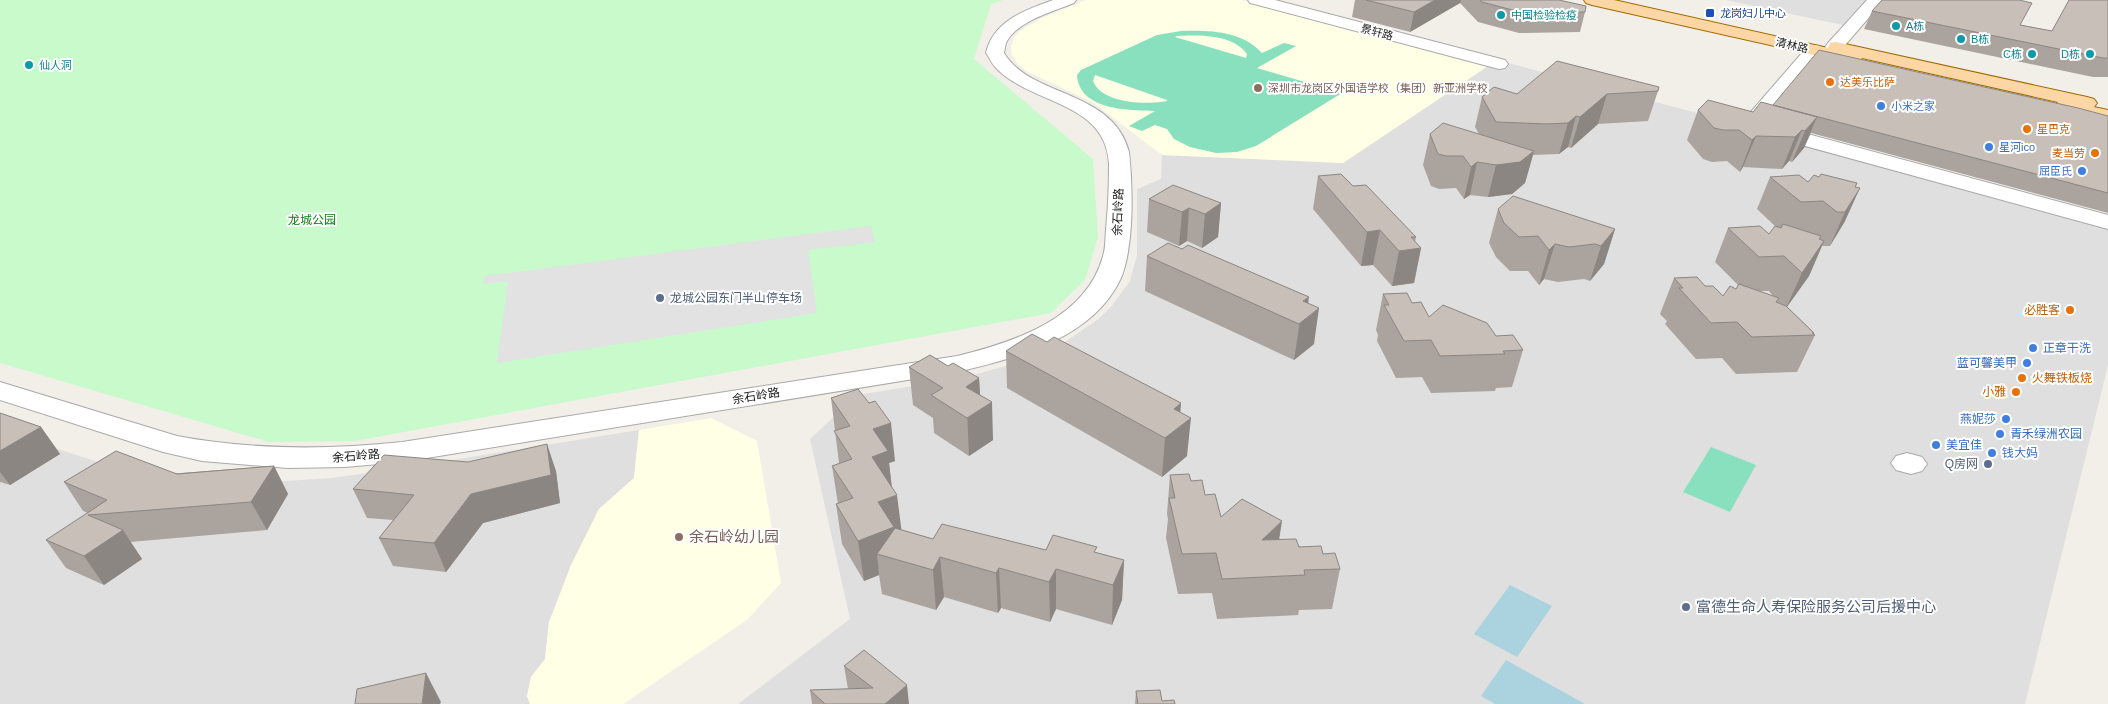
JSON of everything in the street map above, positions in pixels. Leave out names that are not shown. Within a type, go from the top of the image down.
[{"type":"main road","name":"清林路","points":[[1592,0],[1963,75],[2108,116]]},
{"type":"main road","name":"清林路","points":[[1624,0],[1824,48],[1912,72],[2108,108]]},
{"type":"main road","points":[[1912,72],[1986,86],[1993,85],[1963,75]]},
{"type":"main road","points":[[2016,91],[2063,93],[2108,101]]},
{"type":"main road","points":[[2016,91],[2038,105],[2108,122]]},
{"type":"street","name":"余石岭路","points":[[0,391],[174,445],[201,451],[262,458],[330,458],[402,452],[939,367],[1005,352],[1046,334],[1079,313],[1102,289],[1112,271],[1116,254],[1120,151],[1112,135],[1098,120],[1080,107],[1016,77],[1002,65],[996,53],[998,40],[1007,29],[1014,24],[1068,0]]},
{"type":"street","name":"景轩路","points":[[1256,0],[1499,64]]},
{"type":"street","points":[[1303,12],[1327,0]]},
{"type":"street","points":[[1876,0],[1824,48],[1750,125],[2108,222]]},
{"type":"shaded area","name":"深圳市龙岗区外国语学校（集团）新亚洲学校","points":[[1086,0],[1241,0],[1488,66],[1343,163],[1162,155],[1094,103],[1026,71],[1017,63],[1012,55],[1011,47],[1014,38],[1020,31],[1042,18]]},
{"type":"shaded area","points":[[1726,0],[1870,0],[1847,26]]},
{"type":"shaded area","points":[[1497,60],[2108,222],[2108,365],[2025,704],[738,704],[850,619],[810,439],[857,395],[963,378],[1016,363],[1062,344],[1097,320],[1111,307],[1130,281],[1137,255],[1137,189],[1161,179],[1162,155],[1343,163]]},
{"type":"shaded area","name":"龙城公园东门半山停车场","points":[[871,226],[875,242],[808,250],[817,313],[497,363],[508,281],[483,284],[485,276]]},
{"type":"shaded area","name":"余石岭幼儿园","points":[[711,418],[757,441],[781,583],[747,620],[623,704],[530,704],[527,696],[531,677],[545,659],[549,622],[571,565],[599,509],[634,478],[639,430]]},
{"type":"shaded area","points":[[0,430],[107,465],[155,476],[269,482],[332,478],[639,430],[634,478],[599,509],[549,622],[545,659],[531,677],[527,696],[530,704],[0,704]]},
{"type":"green space","name":"龙城公园","points":[[0,0],[1003,0],[991,4],[974,59],[1093,159],[1098,237],[1085,280],[1051,313],[355,441],[269,442],[0,363]]},
{"type":"green space","points":[[1181,31],[1225,33],[1245,40],[1262,53],[1284,43],[1296,46],[1257,68],[1342,93],[1256,146],[1237,152],[1216,153],[1190,147],[1174,139],[1167,129],[1155,125],[1142,131],[1129,126],[1155,111],[1120,109],[1107,106],[1087,96],[1080,87],[1077,75],[1081,70],[1157,35]],"holes":[[[1205,36],[1224,39],[1241,47],[1247,54],[1246,58],[1175,37]],[[1095,75],[1167,100],[1167,101],[1148,103],[1115,98],[1098,89],[1093,81]]]},
{"type":"green space","points":[[1711,447],[1756,465],[1730,512],[1683,492]]},
{"type":"water","points":[[1510,585],[1552,606],[1517,657],[1474,634]]},
{"type":"water","points":[[1506,660],[1585,704],[1495,704],[1481,696]]},
{"type":"building","points":[[1366,0],[1435,0],[1414,12]]},
{"type":"building","points":[[1480,0],[1559,0],[1586,6],[1585,12],[1524,13]]},
{"type":"building","points":[[1882,0],[2019,0],[2032,3],[2020,25],[2052,31],[2069,0],[2108,0],[2108,58],[1872,11]]},
{"type":"building","name":"星河ico","points":[[1819,50],[2108,116],[2108,193],[1773,105]]},
{"type":"building","points":[[1557,61],[1659,87],[1658,91],[1607,94],[1580,117],[1576,116],[1568,123],[1496,122],[1482,97],[1494,87],[1517,94]]},
{"type":"building","points":[[1708,100],[1753,112],[1761,102],[1817,117],[1805,131],[1802,130],[1795,137],[1756,136],[1752,140],[1739,130],[1714,128],[1698,110]]},
{"type":"building","points":[[1443,123],[1534,151],[1520,162],[1496,165],[1477,162],[1471,167],[1463,156],[1438,154],[1430,134]]},
{"type":"building","points":[[1341,174],[1353,186],[1366,185],[1416,237],[1411,237],[1421,248],[1399,251],[1380,230],[1367,232],[1318,176]]},
{"type":"building","points":[[1821,174],[1857,183],[1855,187],[1860,188],[1845,212],[1837,212],[1823,201],[1801,202],[1770,177],[1799,175],[1808,182],[1814,175],[1819,177]]},
{"type":"building","points":[[1173,185],[1221,203],[1205,214],[1189,208],[1182,212],[1149,199]]},
{"type":"building","points":[[1513,196],[1615,229],[1601,246],[1595,244],[1569,247],[1555,244],[1549,250],[1538,236],[1519,237],[1504,223],[1498,209]]},
{"type":"building","points":[[1783,224],[1821,236],[1819,239],[1824,241],[1802,273],[1784,256],[1759,257],[1728,228],[1760,226],[1769,234],[1775,226],[1781,228]]},
{"type":"building","points":[[1168,243],[1182,249],[1188,245],[1309,297],[1303,301],[1319,308],[1299,324],[1147,256]]},
{"type":"building","points":[[1697,277],[1705,286],[1713,286],[1723,296],[1730,286],[1736,289],[1739,284],[1779,298],[1776,302],[1786,306],[1815,335],[1752,337],[1737,322],[1711,323],[1679,288],[1683,288],[1674,278]]},
{"type":"building","points":[[1407,293],[1412,303],[1421,302],[1429,317],[1443,305],[1487,323],[1496,336],[1513,335],[1523,350],[1503,351],[1505,354],[1440,356],[1431,340],[1404,341],[1384,305],[1389,305],[1383,294]]},
{"type":"building","points":[[1032,334],[1047,342],[1054,337],[1181,403],[1174,409],[1191,418],[1165,438],[1006,351]]},
{"type":"building","points":[[930,355],[948,366],[953,363],[979,378],[966,387],[992,402],[967,418],[931,395],[943,388],[909,367]]},
{"type":"building","points":[[858,389],[869,403],[875,401],[891,423],[873,429],[888,451],[872,457],[897,495],[878,502],[894,527],[858,541],[836,504],[853,498],[832,466],[852,459],[834,431],[850,426],[831,398]]},
{"type":"building","points":[[0,413],[41,427],[0,451]]},
{"type":"building","points":[[547,444],[551,475],[471,494],[434,543],[379,538],[414,495],[353,489],[384,455],[468,462]]},
{"type":"building","points":[[116,451],[177,474],[274,466],[251,502],[88,515],[123,530],[84,556],[46,540],[107,500],[64,482]]},
{"type":"building","points":[[1189,474],[1191,481],[1202,480],[1205,495],[1215,494],[1221,517],[1242,499],[1282,521],[1262,540],[1296,539],[1299,547],[1321,546],[1323,554],[1335,553],[1340,569],[1304,570],[1305,575],[1222,579],[1216,553],[1182,554],[1169,498],[1175,498],[1170,475]]},
{"type":"building","points":[[942,524],[1046,550],[1053,535],[1097,547],[1094,552],[1124,560],[1113,585],[1056,569],[1049,582],[999,568],[996,573],[940,557],[933,570],[877,554],[895,528],[933,539]]},
{"type":"building","points":[[864,650],[907,685],[885,704],[824,704],[810,690],[873,688],[844,666]]},
{"type":"building","points":[[426,673],[422,704],[355,704],[357,689]]},
{"type":"building","points":[[1160,690],[1162,701],[1174,700],[1175,704],[1138,704],[1136,691]]},
{"type":"place","name":"龙岗妇儿中心","points":[[1710,13]]},
{"type":"place","name":"中国检验检疫","points":[[1501,15]]},
{"type":"place","name":"A栋","points":[[1896,26]]},
{"type":"place","name":"B栋","points":[[1961,39]]},
{"type":"place","name":"C栋","points":[[2032,54]]},
{"type":"place","name":"D栋","points":[[2090,54]]},
{"type":"place","name":"仙人洞","points":[[29,65]]},
{"type":"place","name":"达美乐比萨","points":[[1830,82]]},
{"type":"place","name":"深圳市龙岗区外国语学校（集团）新亚洲学校","points":[[1258,88]]},
{"type":"place","name":"小米之家","points":[[1881,106]]},
{"type":"place","name":"星巴克","points":[[2027,129]]},
{"type":"place","name":"星河ico","points":[[1989,147]]},
{"type":"place","name":"麦当劳","points":[[2095,153]]},
{"type":"place","name":"屈臣氏","points":[[2082,171]]},
{"type":"place","name":"龙城公园东门半山停车场","points":[[660,298]]},
{"type":"place","name":"必胜客","points":[[2070,310]]},
{"type":"place","name":"正章干洗","points":[[2033,348]]},
{"type":"place","name":"蓝可馨美甲","points":[[2027,363]]},
{"type":"place","name":"火舞铁板烧","points":[[2022,378]]},
{"type":"place","name":"小雅","points":[[2016,392]]},
{"type":"place","name":"燕妮莎","points":[[2006,419]]},
{"type":"place","name":"青禾绿洲农园","points":[[2000,434]]},
{"type":"place","name":"美宜佳","points":[[1936,445]]},
{"type":"place","name":"钱大妈","points":[[1992,453]]},
{"type":"place","name":"Q房网","points":[[1988,464]]},
{"type":"place","name":"余石岭幼儿园","points":[[679,537]]},
{"type":"place","name":"富德生命人寿保险服务公司后援中心","points":[[1686,607]]}]
